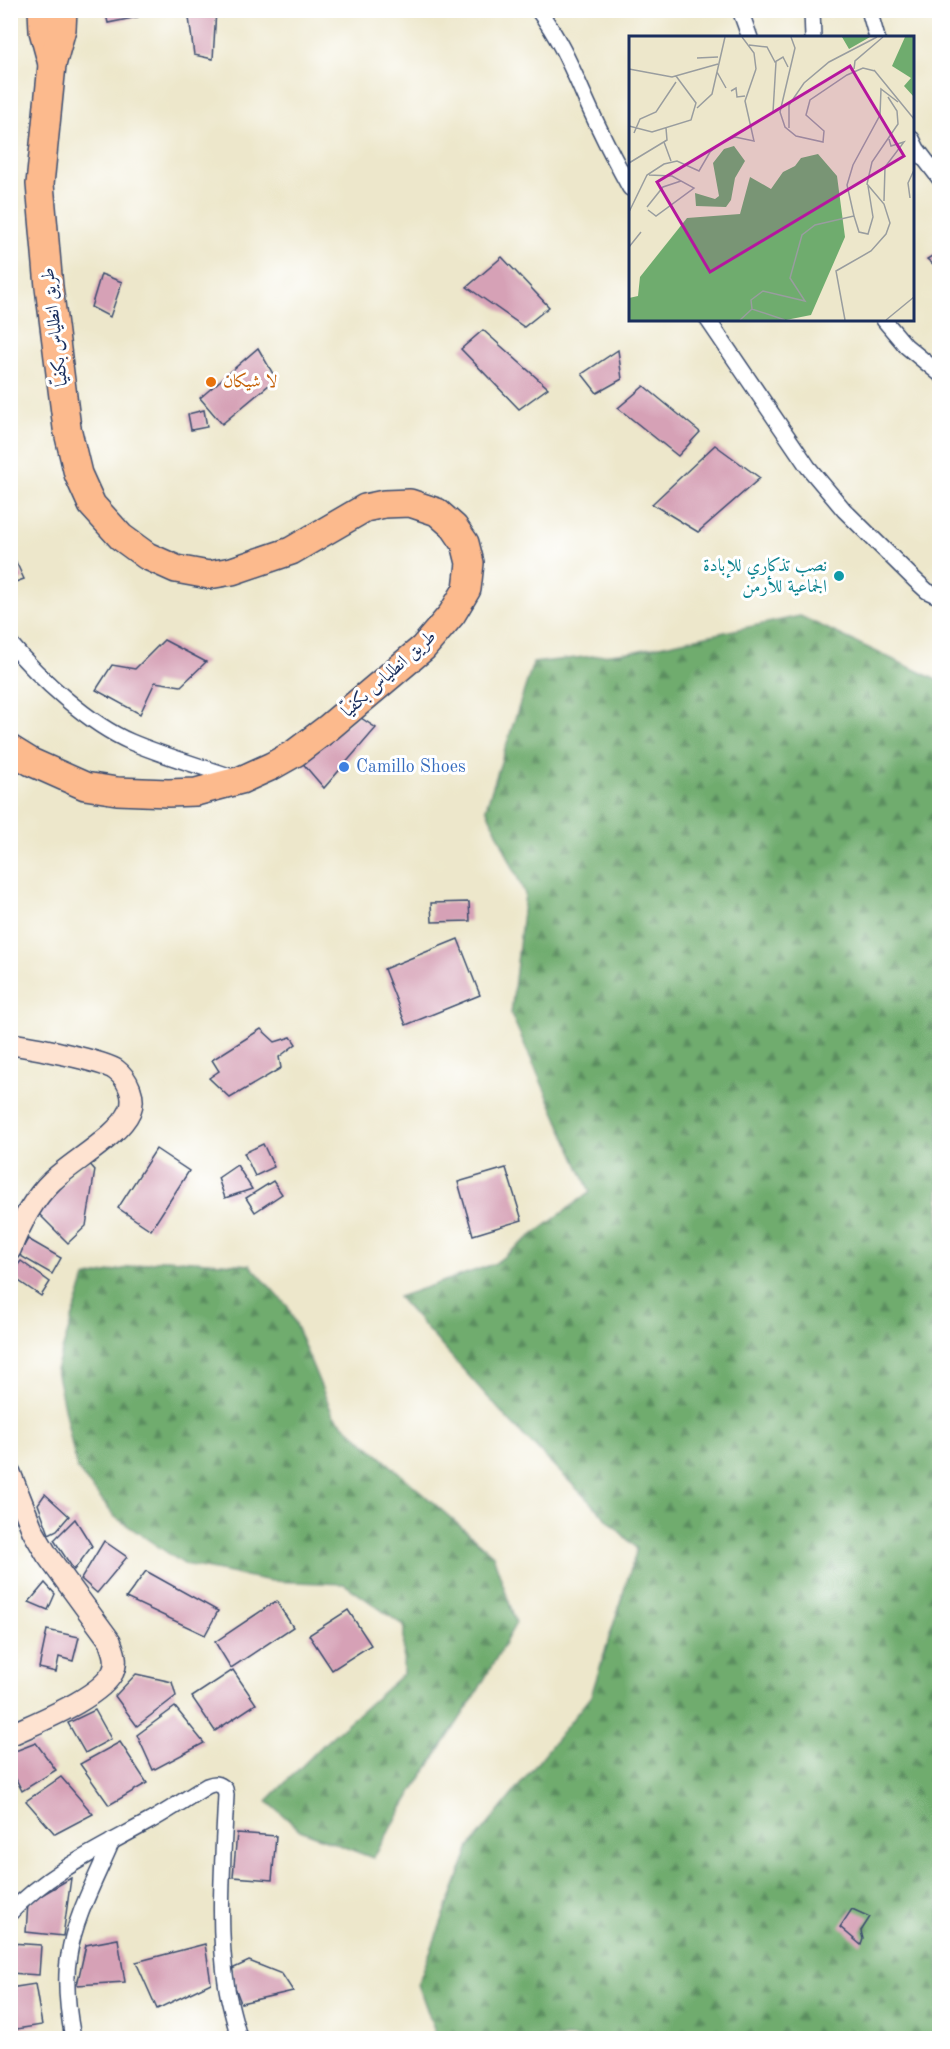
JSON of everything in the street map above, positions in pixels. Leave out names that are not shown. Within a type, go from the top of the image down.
[{"type":"highway","name":"طريق انطلياس بكفيّا","points":[[42,10],[43,31],[52,65]]},
{"type":"highway","name":"طريق انطلياس بكفيّا","points":[[10,750],[85,786],[117,791],[196,792],[240,780],[295,753],[423,648],[452,614],[467,589],[470,564],[465,543],[454,527],[437,512],[410,503],[384,504],[365,508],[291,551],[232,571],[209,574],[176,569],[147,556],[121,537],[92,505],[78,474],[67,428],[48,276],[40,184],[52,65],[62,29],[63,10]]},
{"type":"main road","points":[[10,1044],[83,1059],[115,1069],[129,1087],[133,1098],[130,1111],[116,1128],[52,1181],[34,1202],[19,1226],[10,1250]]},
{"type":"main road","points":[[10,1473],[37,1539],[105,1633],[116,1656],[113,1672],[92,1693],[10,1735]]},
{"type":"street","points":[[538,10],[571,65],[597,125],[629,186]]},
{"type":"street","points":[[812,10],[813,36]]},
{"type":"street","points":[[869,10],[876,36]]},
{"type":"street","points":[[745,24],[756,36]]},
{"type":"street","points":[[914,143],[939,179]]},
{"type":"street","points":[[709,321],[787,438],[826,489],[915,580],[927,591],[939,597]]},
{"type":"street","points":[[886,321],[906,346],[939,374]]},
{"type":"street","points":[[10,643],[20,656],[96,723],[130,742],[240,780]]},
{"type":"street","points":[[10,1913],[42,1883],[207,1786],[220,1785],[225,1789],[221,1914],[227,1991],[239,2038]]},
{"type":"street","points":[[74,2038],[68,1997],[68,1956],[76,1928],[112,1841]]},
{"type":"green space","points":[[800,616],[939,681],[939,2038],[437,2038],[418,1984],[470,1847],[591,1696],[637,1549],[512,1424],[398,1297],[494,1264],[590,1192],[511,1014],[525,894],[486,808],[533,663],[636,651]]},
{"type":"green space","points":[[165,1259],[250,1265],[288,1307],[333,1415],[493,1555],[516,1623],[476,1694],[416,1786],[373,1858],[300,1830],[267,1801],[326,1742],[403,1674],[404,1626],[344,1584],[271,1581],[184,1564],[115,1517],[77,1469],[56,1370],[85,1278]]},
{"type":"building","points":[[105,10],[137,10],[138,17],[108,23]]},
{"type":"building","points":[[188,10],[216,10],[213,59],[194,55]]},
{"type":"building","points":[[940,251],[940,270],[927,259]]},
{"type":"building","points":[[502,257],[549,307],[524,327],[467,287]]},
{"type":"building","points":[[101,274],[122,282],[110,317],[91,307]]},
{"type":"building","points":[[483,330],[548,388],[519,409],[461,349]]},
{"type":"building","points":[[258,348],[276,379],[222,424],[200,398]]},
{"type":"building","points":[[618,350],[622,379],[597,393],[582,374]]},
{"type":"building","points":[[10,364],[13,364],[15,391],[10,392]]},
{"type":"building","points":[[644,386],[700,432],[678,456],[618,408]]},
{"type":"building","points":[[204,410],[207,427],[191,430],[188,414]]},
{"type":"building","points":[[715,445],[760,478],[698,532],[652,504]]},
{"type":"building","points":[[10,549],[24,579],[10,584]]},
{"type":"building","points":[[164,640],[206,662],[181,686],[155,682],[140,714],[96,690],[112,665],[135,669]]},
{"type":"building","points":[[358,716],[376,728],[324,788],[299,759]]},
{"type":"building","points":[[469,902],[470,921],[432,922],[431,903]]},
{"type":"building","points":[[458,939],[480,995],[406,1025],[384,969]]},
{"type":"building","points":[[261,1029],[275,1042],[291,1037],[296,1044],[279,1057],[281,1068],[230,1098],[209,1078],[219,1071],[212,1060]]},
{"type":"building","points":[[263,1144],[274,1167],[255,1176],[244,1153]]},
{"type":"building","points":[[156,1149],[189,1171],[151,1230],[118,1208]]},
{"type":"building","points":[[87,1161],[95,1170],[86,1226],[68,1243],[37,1212]]},
{"type":"building","points":[[237,1165],[252,1189],[225,1198],[218,1178]]},
{"type":"building","points":[[506,1168],[522,1220],[473,1235],[458,1182]]},
{"type":"building","points":[[273,1181],[282,1194],[255,1212],[246,1198]]},
{"type":"building","points":[[28,1239],[61,1258],[52,1274],[19,1255]]},
{"type":"building","points":[[21,1261],[50,1282],[41,1296],[10,1275]]},
{"type":"building","points":[[45,1494],[69,1516],[57,1530],[49,1534],[38,1504]]},
{"type":"building","points":[[75,1519],[92,1546],[74,1570],[54,1540]]},
{"type":"building","points":[[104,1541],[127,1557],[97,1593],[81,1579]]},
{"type":"building","points":[[146,1571],[218,1611],[205,1635],[126,1598]]},
{"type":"building","points":[[45,1583],[55,1594],[48,1610],[29,1602]]},
{"type":"building","points":[[276,1601],[293,1627],[231,1668],[215,1642]]},
{"type":"building","points":[[348,1610],[371,1645],[332,1670],[309,1635]]},
{"type":"building","points":[[47,1630],[79,1637],[73,1661],[59,1657],[56,1672],[39,1668]]},
{"type":"building","points":[[233,1670],[256,1704],[215,1731],[192,1697]]},
{"type":"building","points":[[136,1674],[172,1682],[176,1696],[137,1726],[115,1696]]},
{"type":"building","points":[[175,1707],[204,1743],[153,1770],[137,1735]]},
{"type":"building","points":[[95,1710],[111,1739],[85,1753],[68,1723]]},
{"type":"building","points":[[120,1742],[147,1783],[109,1805],[80,1764]]},
{"type":"building","points":[[36,1743],[56,1770],[22,1791],[10,1767],[10,1753]]},
{"type":"building","points":[[61,1777],[93,1814],[55,1834],[26,1801]]},
{"type":"building","points":[[237,1833],[276,1836],[272,1880],[233,1877]]},
{"type":"building","points":[[71,1878],[63,1936],[26,1932],[28,1903]]},
{"type":"building","points":[[852,1909],[870,1917],[861,1931],[863,1939],[861,1945],[840,1927]]},
{"type":"building","points":[[118,1939],[125,1982],[77,1985],[86,1945]]},
{"type":"building","points":[[10,1943],[41,1945],[39,1975],[10,1973]]},
{"type":"building","points":[[205,1944],[211,1983],[157,2009],[136,1962]]},
{"type":"building","points":[[249,1961],[282,1974],[293,1991],[241,2003],[232,1969]]},
{"type":"building","points":[[35,1984],[42,2025],[10,2030],[10,1988]]},
{"type":"place","name":"لا شيكان","points":[[211,382]]},
{"type":"place","name":"نصب تذكاري للإبادة الجماعية للأرمن","points":[[839,576]]},
{"type":"place","name":"Camillo Shoes","points":[[344,767]]}]
